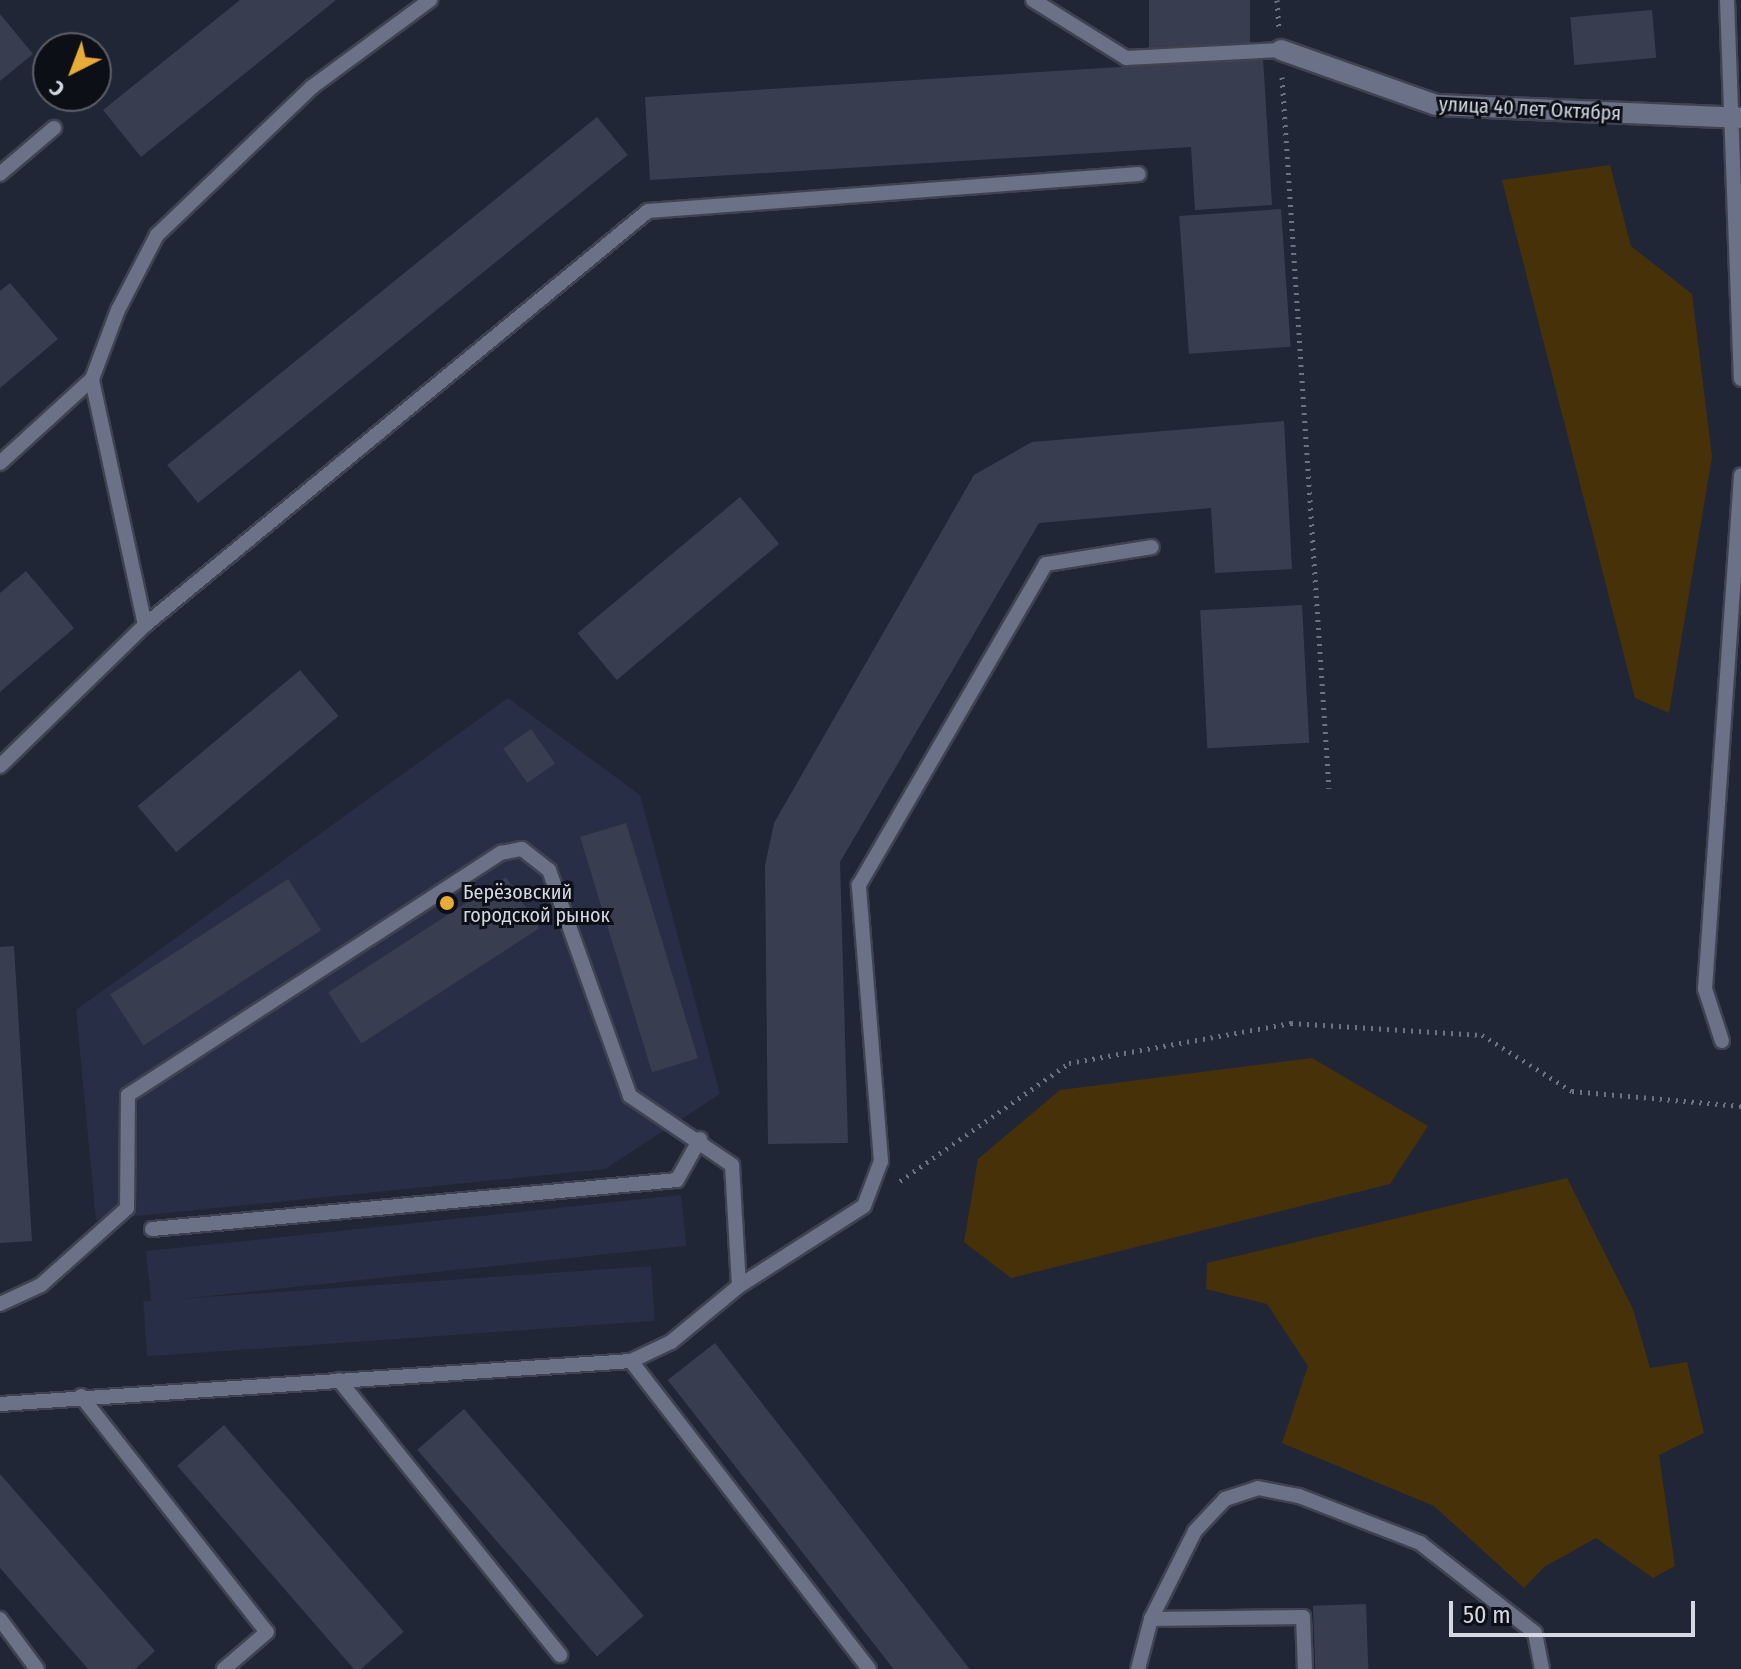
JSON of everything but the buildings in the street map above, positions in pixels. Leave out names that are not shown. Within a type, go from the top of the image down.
[{"type":"street","name":"улица 40 лет Октября","points":[[1281,50],[1436,105],[1737,118]]},
{"type":"lane","points":[[0,463],[92,379],[157,235],[312,87],[430,0]]},
{"type":"lane","points":[[1033,0],[1126,58],[1281,50]]},
{"type":"lane","points":[[1727,0],[1737,118],[1741,379]]},
{"type":"lane","points":[[0,174],[54,128]]},
{"type":"lane","points":[[0,766],[145,625],[648,211],[1139,174]]},
{"type":"lane","points":[[92,379],[145,625]]},
{"type":"lane","points":[[1722,1041],[1705,989],[1741,475]]},
{"type":"lane","points":[[0,1404],[81,1396],[631,1361],[671,1342],[739,1286],[864,1206],[881,1161],[859,885],[1046,564],[1152,547]]},
{"type":"lane","points":[[0,1304],[41,1285],[127,1208],[128,1095],[501,853],[522,849],[549,870],[630,1096],[700,1139],[732,1165],[739,1286]]},
{"type":"lane","points":[[152,1229],[677,1180],[700,1139]]},
{"type":"lane","points":[[631,1361],[869,1669]]},
{"type":"lane","points":[[339,1380],[560,1655]]},
{"type":"lane","points":[[81,1396],[267,1632],[224,1669]]},
{"type":"lane","points":[[1138,1669],[1151,1619],[1195,1531],[1225,1499],[1258,1488],[1299,1496],[1420,1543],[1535,1633],[1542,1669]]},
{"type":"lane","points":[[1151,1619],[1303,1617],[1305,1669]]},
{"type":"lane","points":[[0,1619],[37,1669]]},
{"type":"path","points":[[1281,50],[1329,788]]},
{"type":"path","points":[[864,1206],[1069,1063],[1291,1023],[1482,1035],[1572,1091],[1741,1106]]},
{"type":"shaded area","points":[[1610,165],[1631,246],[1692,294],[1712,457],[1669,713],[1635,698],[1502,180]]},
{"type":"shaded area","name":"Берёзовский городской рынок","points":[[508,698],[640,795],[720,1094],[605,1169],[96,1220],[76,1010]]},
{"type":"shaded area","points":[[1312,1058],[1428,1126],[1390,1184],[1011,1278],[964,1242],[978,1159],[1060,1090]]},
{"type":"shaded area","points":[[1567,1178],[1633,1309],[1650,1368],[1687,1362],[1704,1433],[1659,1455],[1675,1566],[1653,1578],[1596,1538],[1544,1567],[1524,1588],[1434,1506],[1282,1443],[1308,1366],[1267,1304],[1206,1289],[1207,1263]]},
{"type":"shaded area","points":[[681,1195],[686,1246],[151,1302],[146,1251]]},
{"type":"shaded area","points":[[651,1266],[655,1321],[147,1356],[143,1302]]},
{"type":"place","name":"Берёзовский городской рынок","points":[[447,903]]}]
